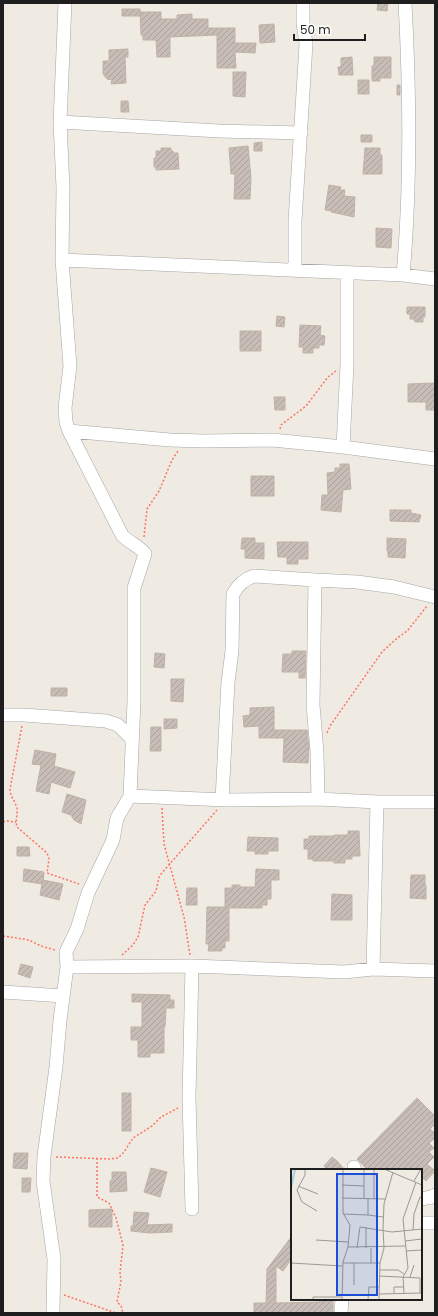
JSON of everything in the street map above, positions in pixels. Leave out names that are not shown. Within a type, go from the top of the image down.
[{"type":"street","points":[[53,1313],[52,1291],[54,1259],[43,1181],[44,1156],[67,967],[66,952],[77,929],[86,898],[113,840],[118,818],[130,796],[134,701],[134,588],[144,558],[144,553],[128,542],[122,535],[69,431],[66,422],[65,408],[70,366],[62,260],[63,188],[60,122],[65,3]]},
{"type":"street","points":[[295,271],[295,221],[306,44],[302,3]]},
{"type":"street","points":[[403,275],[406,238],[409,151],[406,3]]},
{"type":"street","points":[[60,122],[219,131],[301,133]]},
{"type":"street","points":[[62,260],[347,272],[403,275],[435,279]]},
{"type":"street","points":[[344,447],[347,364],[347,272]]},
{"type":"street","points":[[69,431],[170,440],[272,440],[344,447],[435,459]]},
{"type":"street","points":[[224,800],[228,682],[232,651],[233,594],[245,579],[254,576],[381,584],[434,597]]},
{"type":"street","points":[[315,580],[313,705],[317,752],[318,799]]},
{"type":"street","points":[[3,715],[24,714],[106,721],[118,725],[132,739]]},
{"type":"street","points":[[130,796],[224,800],[318,799],[377,802],[435,802]]},
{"type":"street","points":[[373,969],[377,802]]},
{"type":"street","points":[[192,1209],[189,1098],[195,966]]},
{"type":"street","points":[[67,967],[195,966],[344,972],[373,969],[435,971]]},
{"type":"street","points":[[3,992],[63,996]]},
{"type":"street","points":[[422,1199],[435,1195]]},
{"type":"street","points":[[422,1223],[435,1223]]},
{"type":"street","points":[[341,1313],[342,1300]]},
{"type":"path","points":[[272,440],[280,430],[281,425],[302,410],[328,377],[347,364]]},
{"type":"path","points":[[142,551],[147,509],[159,491],[172,460],[180,450]]},
{"type":"path","points":[[317,752],[330,726],[382,652],[408,630],[434,597]]},
{"type":"path","points":[[24,714],[10,789],[17,811],[17,827],[47,853],[49,859],[47,873],[91,888]]},
{"type":"path","points":[[162,798],[163,832],[184,917],[189,953],[195,966]]},
{"type":"path","points":[[119,966],[122,957],[135,942],[145,905],[156,891],[159,877],[203,827],[224,800]]},
{"type":"path","points":[[3,822],[16,822]]},
{"type":"path","points":[[3,936],[29,940],[47,948],[66,952]]},
{"type":"path","points":[[44,1156],[110,1159],[118,1158],[124,1152],[132,1138],[152,1126],[160,1117],[178,1108],[189,1098]]},
{"type":"path","points":[[97,1158],[96,1196],[97,1198],[108,1202],[116,1218],[123,1245],[120,1273],[121,1281],[117,1302],[121,1306],[123,1313]]},
{"type":"path","points":[[52,1291],[116,1313]]},
{"type":"building","points":[[378,3],[388,3],[387,11],[377,10]]},
{"type":"building","points":[[122,9],[140,9],[140,16],[122,16]]},
{"type":"building","points":[[140,12],[161,12],[161,19],[177,19],[177,15],[192,14],[192,19],[208,19],[208,28],[235,28],[235,43],[256,43],[255,53],[235,52],[236,68],[217,68],[217,35],[170,37],[170,57],[157,57],[156,40],[143,40],[143,35],[141,35]]},
{"type":"building","points":[[274,24],[275,42],[260,43],[259,25]]},
{"type":"building","points":[[128,49],[128,57],[125,57],[126,83],[111,84],[112,80],[107,79],[103,74],[103,61],[109,61],[109,50]]},
{"type":"building","points":[[352,57],[353,75],[339,75],[338,67],[341,67],[341,58]]},
{"type":"building","points":[[374,57],[391,57],[391,78],[380,78],[380,81],[372,81],[372,66],[374,65]]},
{"type":"building","points":[[233,72],[246,72],[245,97],[233,96]]},
{"type":"building","points":[[358,80],[369,80],[369,94],[358,94]]},
{"type":"building","points":[[397,85],[400,85],[400,95],[397,95]]},
{"type":"building","points":[[121,101],[128,101],[129,112],[121,112]]},
{"type":"building","points":[[361,135],[372,135],[372,142],[361,142]]},
{"type":"building","points":[[262,142],[262,151],[254,151],[254,143]]},
{"type":"building","points":[[248,146],[251,178],[250,199],[234,199],[235,174],[231,174],[229,148]]},
{"type":"building","points":[[161,148],[171,148],[173,153],[178,153],[179,169],[156,170],[156,167],[154,167],[154,158],[156,158],[156,151],[161,151]]},
{"type":"building","points":[[365,148],[380,148],[380,155],[382,155],[382,174],[363,174]]},
{"type":"building","points":[[329,185],[341,187],[340,190],[345,190],[344,196],[355,197],[354,217],[325,210]]},
{"type":"building","points":[[376,228],[392,229],[391,248],[376,247]]},
{"type":"building","points":[[407,307],[425,307],[425,317],[423,317],[423,322],[415,322],[414,319],[410,319],[410,314],[407,314]]},
{"type":"building","points":[[277,316],[285,317],[284,327],[276,326]]},
{"type":"building","points":[[300,325],[321,326],[320,335],[325,336],[324,345],[319,345],[319,348],[313,348],[313,353],[303,353],[303,347],[299,347]]},
{"type":"building","points":[[240,331],[261,331],[261,351],[240,351]]},
{"type":"building","points":[[435,383],[435,410],[426,410],[426,402],[408,402],[408,384]]},
{"type":"building","points":[[274,397],[285,397],[285,410],[275,410]]},
{"type":"building","points":[[340,464],[349,464],[351,489],[343,490],[341,512],[321,510],[322,495],[328,495],[327,473],[335,472],[335,468],[340,468]]},
{"type":"building","points":[[251,476],[274,476],[274,496],[251,496]]},
{"type":"building","points":[[390,510],[411,510],[411,513],[421,515],[419,522],[390,521]]},
{"type":"building","points":[[242,538],[255,538],[255,543],[264,543],[264,559],[245,558],[245,549],[241,549]]},
{"type":"building","points":[[387,538],[406,539],[405,558],[388,557]]},
{"type":"building","points":[[277,542],[308,542],[308,559],[298,559],[298,564],[287,564],[287,557],[278,557]]},
{"type":"building","points":[[292,651],[306,651],[305,678],[299,678],[299,672],[282,672],[283,654],[292,654]]},
{"type":"building","points":[[155,653],[165,654],[164,668],[154,667]]},
{"type":"building","points":[[171,679],[184,679],[183,702],[171,701]]},
{"type":"building","points":[[51,688],[67,688],[67,696],[51,696]]},
{"type":"building","points":[[274,707],[274,730],[307,730],[309,748],[308,763],[283,762],[284,738],[259,738],[259,726],[244,727],[243,716],[250,715],[250,708]]},
{"type":"building","points":[[164,719],[177,719],[177,728],[164,729]]},
{"type":"building","points":[[151,727],[161,727],[161,751],[150,751]]},
{"type":"building","points":[[35,750],[56,754],[54,766],[75,772],[70,788],[51,782],[49,794],[36,791],[41,765],[32,764]]},
{"type":"building","points":[[67,794],[86,800],[81,824],[74,820],[71,815],[62,812]]},
{"type":"building","points":[[348,831],[359,831],[360,856],[352,856],[352,859],[345,859],[345,863],[334,863],[334,861],[313,861],[313,859],[308,859],[308,849],[304,849],[304,839],[309,839],[309,836],[348,835]]},
{"type":"building","points":[[248,837],[278,838],[278,851],[268,851],[268,854],[255,854],[255,851],[247,851]]},
{"type":"building","points":[[17,847],[29,847],[30,856],[17,856]]},
{"type":"building","points":[[24,869],[44,872],[43,880],[63,884],[59,900],[40,895],[42,884],[23,881]]},
{"type":"building","points":[[256,869],[279,870],[279,880],[271,880],[271,899],[267,899],[267,905],[262,905],[262,908],[229,908],[229,941],[225,941],[225,948],[222,948],[222,951],[208,951],[209,944],[206,944],[207,907],[225,907],[225,888],[232,888],[232,885],[240,885],[240,887],[255,887]]},
{"type":"building","points":[[411,875],[425,875],[426,899],[410,898]]},
{"type":"building","points":[[187,888],[197,888],[197,905],[186,905]]},
{"type":"building","points":[[332,894],[352,895],[352,920],[331,920]]},
{"type":"building","points":[[21,964],[33,967],[30,978],[18,974]]},
{"type":"building","points":[[132,994],[170,995],[170,1000],[174,1000],[174,1008],[166,1008],[164,1053],[150,1053],[150,1057],[138,1057],[138,1040],[131,1040],[131,1027],[142,1027],[142,1002],[132,1002]]},
{"type":"building","points":[[122,1093],[131,1093],[131,1131],[122,1131]]},
{"type":"building","points":[[417,1098],[435,1116],[435,1124],[430,1129],[435,1133],[435,1138],[429,1143],[434,1148],[429,1152],[434,1157],[427,1164],[435,1171],[426,1181],[422,1177],[422,1169],[367,1169],[357,1159]]},
{"type":"building","points":[[14,1153],[28,1153],[27,1169],[13,1168]]},
{"type":"building","points":[[332,1157],[344,1169],[327,1169],[324,1166]]},
{"type":"building","points":[[151,1168],[167,1172],[160,1197],[144,1192]]},
{"type":"building","points":[[112,1172],[126,1172],[127,1191],[110,1192]]},
{"type":"building","points":[[22,1178],[31,1178],[30,1192],[22,1192]]},
{"type":"building","points":[[112,1209],[112,1227],[89,1227],[89,1210]]},
{"type":"building","points":[[134,1212],[149,1213],[147,1225],[172,1224],[172,1232],[149,1233],[131,1231]]},
{"type":"building","points":[[291,1237],[291,1259],[283,1271],[276,1266],[276,1303],[319,1302],[319,1300],[333,1300],[333,1313],[254,1313],[254,1303],[266,1303],[267,1269]]}]
